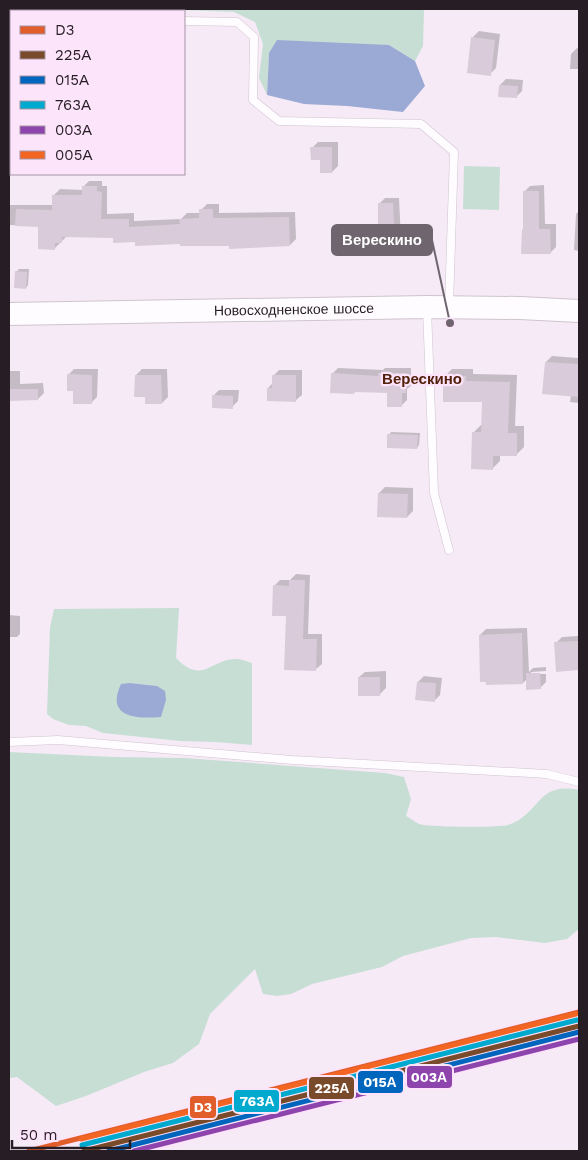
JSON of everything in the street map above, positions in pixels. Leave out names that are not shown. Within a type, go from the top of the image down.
[{"type":"main road","name":"Новосходненское шоссе","points":[[9,314],[438,307],[579,311]]},
{"type":"lane","points":[[185,21],[237,22],[254,37],[253,100],[279,121],[422,124],[454,152],[438,307],[434,493],[449,550]]},
{"type":"lane","points":[[9,742],[58,740],[292,760],[547,774],[579,782]]},
{"type":"green space","points":[[9,9],[71,9],[10,10],[9,42]]},
{"type":"green space","points":[[154,9],[424,9],[423,46],[415,61],[389,45],[269,53],[267,95],[259,78],[263,44],[255,22],[234,12]]},
{"type":"green space","points":[[464,166],[500,167],[499,210],[463,209]]},
{"type":"green space","points":[[179,608],[176,658],[185,666],[193,670],[200,670],[228,660],[239,659],[252,663],[252,745],[180,741],[103,733],[86,726],[69,725],[53,719],[47,714],[50,628],[54,609]],"holes":[[[130,683],[157,686],[144,718]]]},
{"type":"green space","points":[[9,752],[185,758],[385,773],[404,777],[411,799],[406,816],[419,824],[435,826],[478,827],[508,825],[527,814],[546,794],[554,790],[565,788],[579,790],[579,929],[567,939],[545,943],[496,937],[471,938],[403,956],[382,967],[312,984],[291,994],[277,996],[263,994],[255,969],[210,1014],[199,1044],[173,1063],[144,1072],[56,1106],[17,1077],[9,1078]]},
{"type":"water","points":[[277,40],[389,45],[415,61],[425,86],[403,112],[304,104],[267,95],[269,53]]},
{"type":"water","points":[[121,684],[157,686],[165,691],[166,700],[161,717],[134,716],[120,710],[117,704],[117,695]]},
{"type":"building","points":[[471,37],[495,40],[491,76],[467,73]]},
{"type":"building","points":[[499,85],[518,86],[517,98],[498,97]]},
{"type":"building","points":[[310,147],[332,147],[332,173],[320,173],[320,160],[311,160]]},
{"type":"building","points":[[82,186],[97,186],[97,191],[102,192],[101,219],[129,219],[129,227],[180,224],[179,219],[199,218],[199,209],[213,209],[213,218],[289,217],[290,246],[229,249],[229,246],[180,246],[180,244],[135,246],[135,242],[113,243],[113,238],[62,237],[62,243],[55,243],[55,250],[38,249],[38,227],[15,226],[16,209],[52,210],[52,195],[82,195]]},
{"type":"building","points":[[523,191],[539,191],[539,229],[550,229],[551,254],[521,254]]},
{"type":"building","points":[[378,203],[393,203],[395,246],[378,246]]},
{"type":"building","points":[[15,271],[27,272],[26,289],[14,288]]},
{"type":"building","points":[[545,362],[579,364],[579,397],[542,394]]},
{"type":"building","points":[[331,373],[378,376],[378,373],[406,373],[406,393],[402,393],[402,407],[387,407],[387,393],[330,393]]},
{"type":"building","points":[[67,374],[92,375],[92,404],[73,404],[73,391],[67,391]]},
{"type":"building","points":[[135,375],[161,375],[162,404],[145,404],[145,397],[134,397]]},
{"type":"building","points":[[272,375],[296,375],[296,402],[267,401],[267,388],[272,388]]},
{"type":"building","points":[[443,376],[466,376],[466,381],[510,382],[508,433],[517,433],[517,456],[493,456],[493,470],[471,469],[472,432],[481,432],[482,402],[443,402]]},
{"type":"building","points":[[9,389],[38,389],[38,400],[9,401]]},
{"type":"building","points":[[212,395],[233,396],[233,409],[212,408]]},
{"type":"building","points":[[387,434],[418,435],[417,449],[387,448]]},
{"type":"building","points":[[378,493],[408,494],[407,518],[377,517]]},
{"type":"building","points":[[289,580],[305,580],[303,639],[317,639],[316,671],[284,670],[286,616],[272,616],[273,585],[289,586]]},
{"type":"building","points":[[522,633],[523,684],[486,685],[486,682],[480,682],[479,635]]},
{"type":"building","points":[[579,641],[579,670],[556,672],[554,642]]},
{"type":"building","points":[[526,673],[540,673],[541,689],[526,690]]},
{"type":"building","points":[[358,677],[380,677],[380,696],[358,696]]},
{"type":"building","points":[[417,682],[436,683],[435,702],[415,700]]},
{"type":"transit line","name":"D3","points":[[29,1151],[579,1012]]},
{"type":"transit line","name":"005А","points":[[81,1139],[576,1014]]},
{"type":"transit line","name":"763А","points":[[82,1145],[577,1020]]},
{"type":"transit line","name":"225А","points":[[84,1151],[579,1026]]},
{"type":"transit line","name":"015А","points":[[109,1151],[579,1032]]},
{"type":"transit line","name":"003А","points":[[134,1151],[579,1039]]},
{"type":"place","name":"Верескино","points":[[450,323]]},
{"type":"district","name":"Верескино","points":[[422,379]]}]
